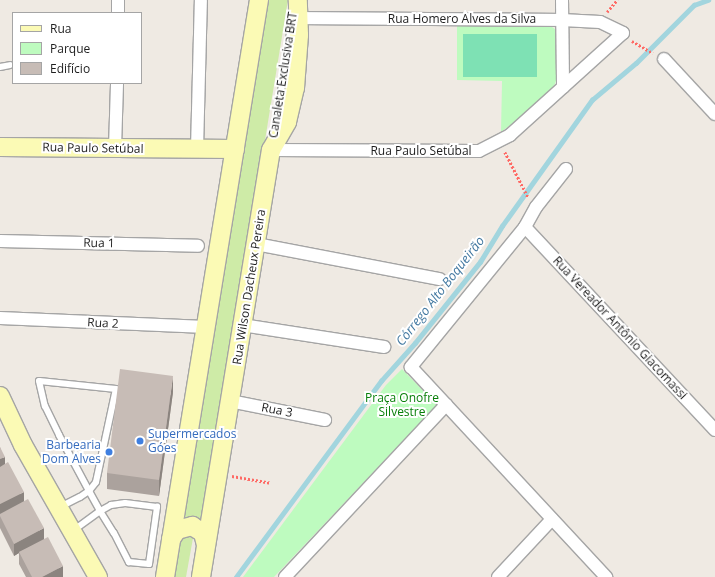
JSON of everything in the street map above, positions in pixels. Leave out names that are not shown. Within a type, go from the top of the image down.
[{"type":"main road","points":[[165,577],[259,0]]},
{"type":"main road","name":"Rua Wilson Dacheux Pereira","points":[[201,577],[272,150],[287,122],[291,107],[297,68],[299,18],[297,0]]},
{"type":"main road","name":"Rua Paulo Setúbal","points":[[0,147],[235,149]]},
{"type":"main road","points":[[0,396],[23,446],[98,577]]},
{"type":"main road","points":[[171,539],[177,530],[192,526],[203,533],[206,545]]},
{"type":"street","points":[[118,0],[118,12]]},
{"type":"street","points":[[198,149],[201,0]]},
{"type":"street","points":[[562,0],[563,87]]},
{"type":"street","name":"Rua Homero Alves da Silva","points":[[299,18],[562,20],[600,22],[623,33]]},
{"type":"street","name":"Rua Paulo Setúbal","points":[[272,150],[479,151],[500,142],[623,33]]},
{"type":"street","points":[[664,59],[715,114]]},
{"type":"street","points":[[115,148],[117,84]]},
{"type":"street","points":[[566,169],[536,207],[525,227],[411,367],[606,577]]},
{"type":"street","name":"Rua Vereador Antônio Giacomassi","points":[[525,227],[715,430]]},
{"type":"street","name":"Rua 1","points":[[0,241],[198,246]]},
{"type":"street","points":[[256,244],[440,279]]},
{"type":"street","name":"Rua 2","points":[[0,318],[206,327]]},
{"type":"street","points":[[242,326],[384,347]]},
{"type":"street","name":"Rua 3","points":[[230,401],[325,420]]},
{"type":"street","points":[[285,577],[446,405]]},
{"type":"street","points":[[498,577],[552,519]]},
{"type":"lane","name":"Canaleta Exclusiva BRT","points":[[272,150],[297,0]]},
{"type":"lane","points":[[0,67],[10,65]]},
{"type":"lane","points":[[59,508],[89,491],[96,482],[106,444],[116,389],[39,381],[45,406],[89,491],[100,511],[129,562],[149,564],[157,507],[125,503],[111,505],[100,511],[72,531]]},
{"type":"path","points":[[633,42],[664,59]]},
{"type":"path","points":[[500,142],[522,188]]},
{"type":"path","points":[[218,473],[270,483]]},
{"type":"green space","points":[[268,0],[288,0],[202,524],[192,517],[181,517]]},
{"type":"green space","points":[[457,26],[552,27],[556,30],[559,36],[559,71],[555,84],[540,103],[501,132],[502,81],[457,80]]},
{"type":"green space","points":[[463,34],[537,34],[537,77],[463,77]]},
{"type":"green space","name":"Praça Onofre Silvestre","points":[[402,369],[437,405],[274,577],[243,577],[386,385]]},
{"type":"green space","points":[[190,536],[193,538],[186,577],[172,577],[178,538]]},
{"type":"building","name":"Supermercados Góes","points":[[120,369],[173,376],[159,480],[107,473]]},
{"type":"building","points":[[0,447],[5,457],[0,459]]},
{"type":"building","points":[[8,462],[24,492],[0,504],[0,467]]},
{"type":"building","points":[[28,499],[44,528],[14,544],[0,514]]},
{"type":"building","points":[[48,537],[63,566],[42,577],[32,577],[19,552]]},
{"type":"waterway","name":"Córrego Alto Boqueirão","points":[[236,577],[381,381],[415,343],[480,262],[502,226],[592,100],[636,63],[694,5],[708,0]]},
{"type":"place","name":"Supermercados Góes","points":[[140,441]]},
{"type":"place","name":"Barbearia Dom Alves","points":[[109,452]]}]
